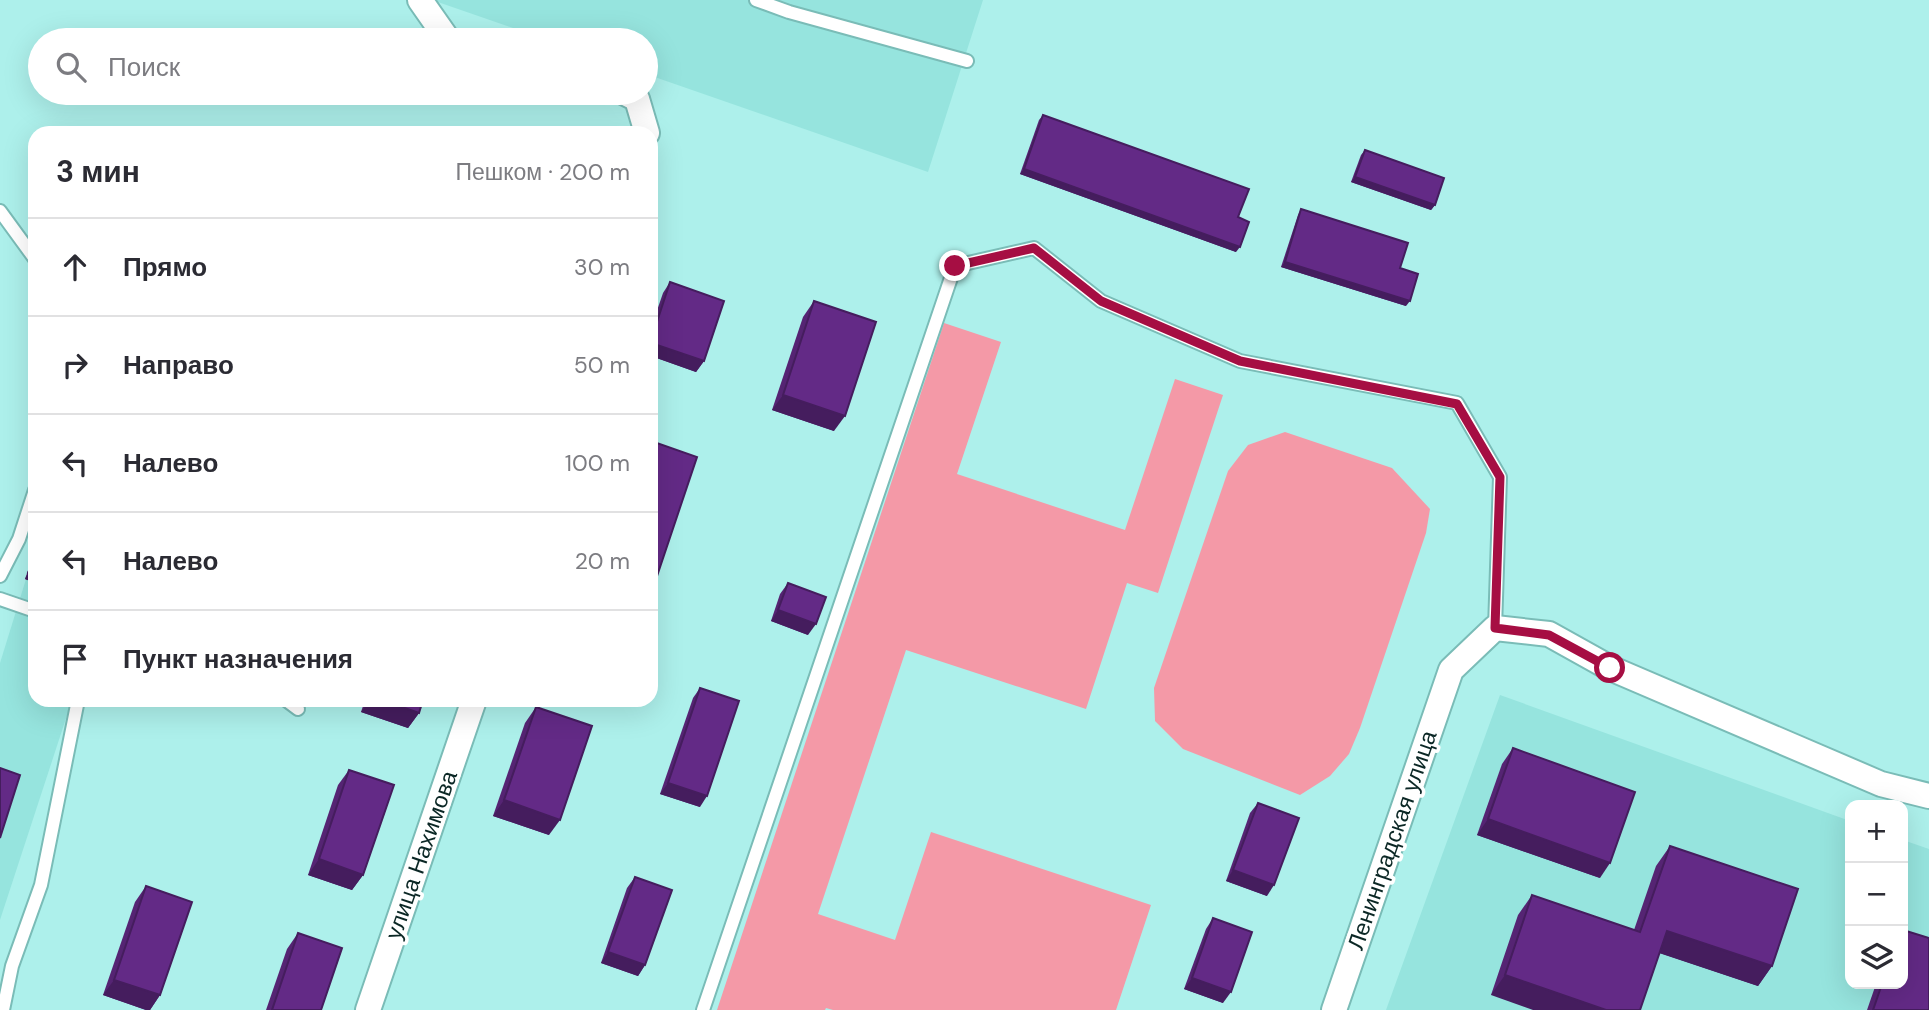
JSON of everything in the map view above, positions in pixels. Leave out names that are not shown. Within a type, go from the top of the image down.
[{"type":"street","points":[[421,0],[440,28]]},
{"type":"street","points":[[640,105],[645,126]]},
{"type":"street","points":[[1495,628],[1549,635],[1610,668],[1868,778],[1929,796]]},
{"type":"street","name":"Ленинградская улица","points":[[1334,1010],[1451,670],[1495,628]]},
{"type":"street","name":"улица Нахимова","points":[[368,1010],[472,707]]},
{"type":"lane","points":[[756,0],[789,12],[967,61]]},
{"type":"lane","points":[[0,211],[28,250]]},
{"type":"lane","points":[[703,1010],[955,266],[1034,248],[1101,301],[1240,361],[1457,404],[1500,477],[1495,628]]},
{"type":"lane","points":[[0,576],[19,539],[28,511]]},
{"type":"lane","points":[[0,599],[28,609]]},
{"type":"lane","points":[[3,1010],[12,966],[41,885],[77,707]]},
{"type":"shaded area","points":[[432,0],[983,0],[928,172],[658,78],[658,28],[513,28]]},
{"type":"shaded area","points":[[944,323],[1001,342],[957,474],[1125,530],[1175,379],[1223,395],[1158,593],[1127,583],[1086,709],[906,650],[818,914],[895,940],[931,832],[1151,905],[1116,1010],[717,1010]]},
{"type":"shaded area","points":[[1285,432],[1392,468],[1430,509],[1426,533],[1349,754],[1330,776],[1300,795],[1183,749],[1155,721],[1154,688],[1228,471],[1248,445]]},
{"type":"shaded area","points":[[28,573],[28,707],[70,707],[0,920],[0,663]]},
{"type":"shaded area","points":[[1500,695],[1845,819],[1845,989],[1908,989],[1908,842],[1929,849],[1929,1010],[1386,1010]]},
{"type":"building","points":[[1043,115],[1249,189],[1238,217],[1249,222],[1240,247],[1024,169]]},
{"type":"building","points":[[1365,150],[1444,178],[1435,205],[1355,177]]},
{"type":"building","points":[[1301,209],[1408,243],[1400,268],[1418,274],[1410,301],[1285,262]]},
{"type":"building","points":[[670,282],[724,301],[704,361],[658,345],[658,319]]},
{"type":"building","points":[[814,301],[876,322],[845,416],[783,395]]},
{"type":"building","points":[[658,443],[697,457],[658,573]]},
{"type":"building","points":[[788,583],[826,597],[816,624],[778,610]]},
{"type":"building","points":[[700,688],[739,701],[707,796],[668,783]]},
{"type":"building","points":[[402,707],[421,707],[419,713]]},
{"type":"building","points":[[536,707],[592,726],[560,820],[504,800]]},
{"type":"building","points":[[1513,748],[1635,792],[1610,863],[1488,819]]},
{"type":"building","points":[[0,768],[20,775],[0,838]]},
{"type":"building","points":[[349,770],[394,785],[363,875],[319,859]]},
{"type":"building","points":[[1258,803],[1299,818],[1274,885],[1233,870]]},
{"type":"building","points":[[1670,846],[1798,889],[1772,966],[1667,931],[1640,1010],[1606,1010],[1505,975],[1532,895],[1640,932]]},
{"type":"building","points":[[635,877],[672,890],[645,965],[608,952]]},
{"type":"building","points":[[146,886],[192,902],[160,995],[114,980]]},
{"type":"building","points":[[1213,918],[1252,932],[1231,992],[1192,978]]},
{"type":"building","points":[[1908,932],[1929,938],[1929,1010],[1873,1010],[1880,989],[1908,989]]},
{"type":"building","points":[[298,933],[342,948],[321,1010],[272,1010]]},
{"type":"route","points":[[955,266],[1034,248],[1101,301],[1240,361],[1457,404],[1500,477],[1495,628],[1549,635],[1610,668]]}]
